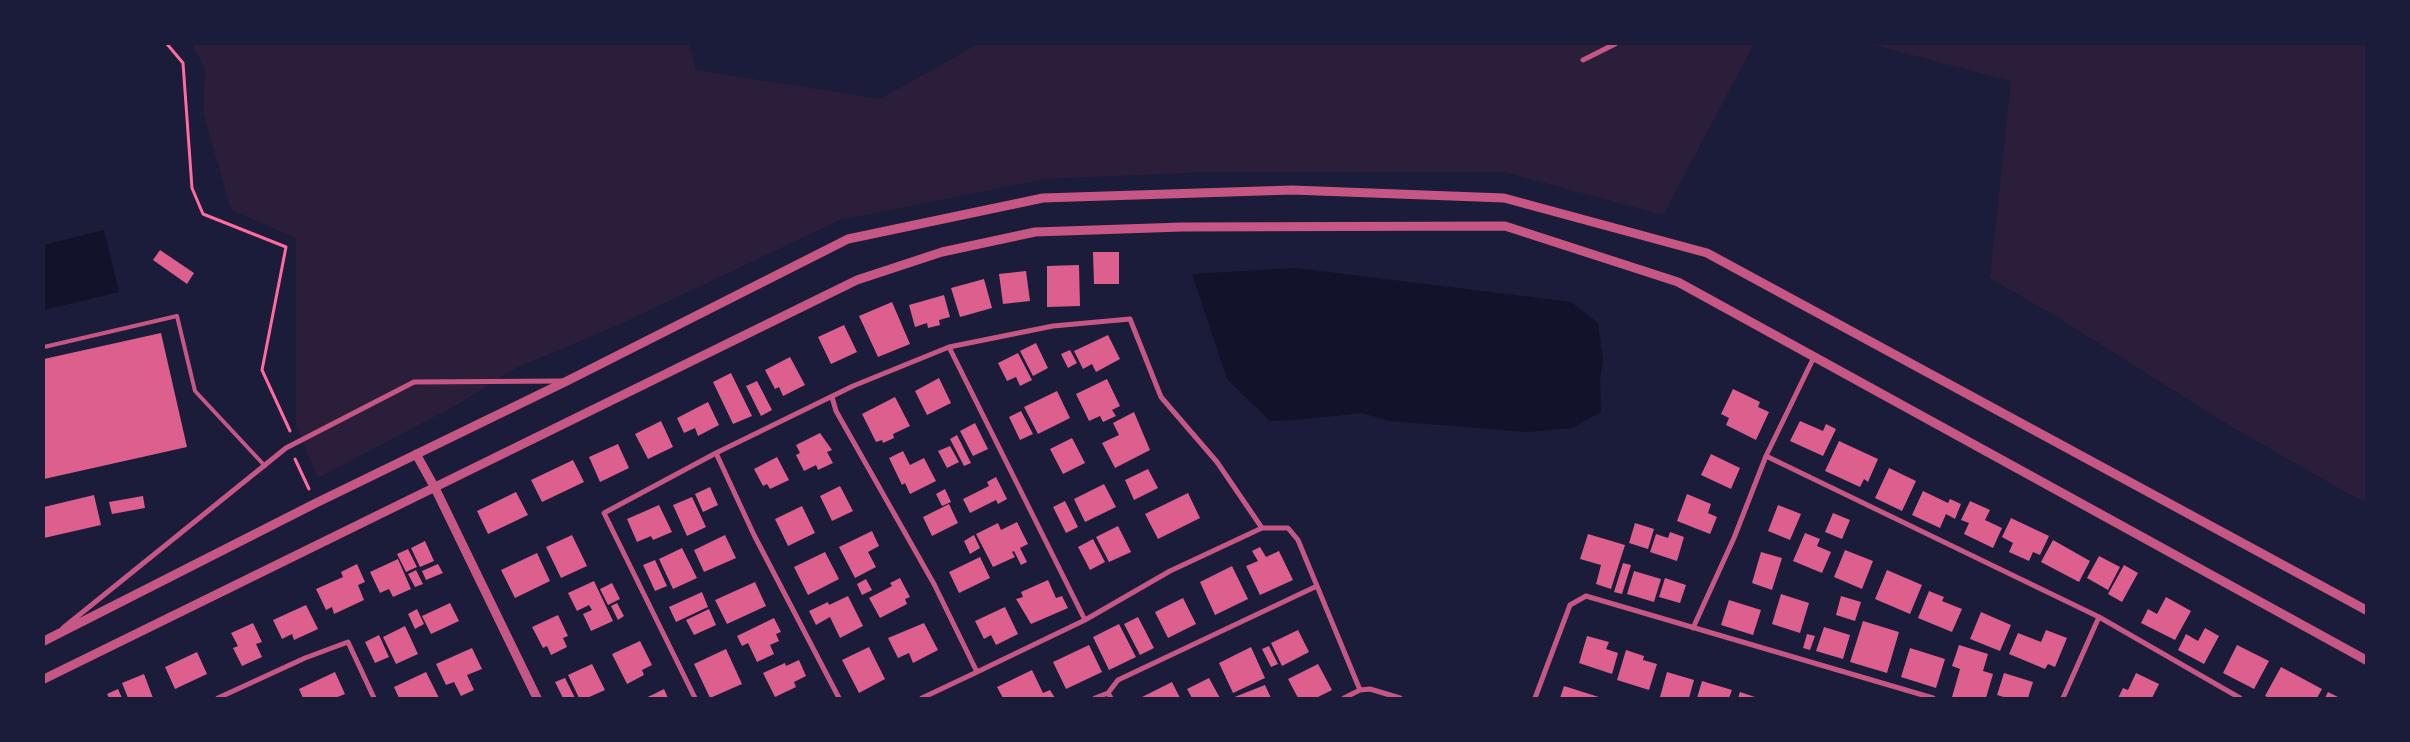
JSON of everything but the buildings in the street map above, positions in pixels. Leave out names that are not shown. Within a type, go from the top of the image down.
[{"type":"street","points":[[1583,60],[1615,44]]},
{"type":"street","points":[[47,640],[316,503],[848,239],[1043,198],[1292,190],[1504,198],[1707,253],[2366,610]]},
{"type":"street","points":[[44,679],[857,280],[942,252],[1035,232],[1192,227],[1505,226],[1678,282],[2366,660]]},
{"type":"street","points":[[696,698],[604,513],[716,453],[853,386],[949,347],[1053,326],[1130,319],[1161,397],[1217,462],[1262,528]]},
{"type":"street","points":[[949,347],[1085,620]]},
{"type":"street","points":[[1693,628],[1734,538],[1766,456],[1814,357]]},
{"type":"street","points":[[47,640],[289,447],[414,382],[567,380]]},
{"type":"street","points":[[832,397],[836,410],[934,584],[977,672]]},
{"type":"street","points":[[716,453],[754,535],[839,698]]},
{"type":"street","points":[[416,454],[435,488],[537,698]]},
{"type":"street","points":[[1766,456],[2099,617],[2240,698]]},
{"type":"street","points":[[922,698],[1085,620],[1170,571],[1262,528],[1288,528],[1298,540],[1360,690]]},
{"type":"street","points":[[1095,698],[1109,696],[1118,680],[1317,586]]},
{"type":"street","points":[[1535,698],[1570,605],[1586,596],[1934,698]]},
{"type":"street","points":[[2063,698],[2099,617]]},
{"type":"street","points":[[218,698],[305,658],[348,642],[374,698]]},
{"type":"street","points":[[1344,698],[1360,690],[1370,689],[1400,698]]},
{"type":"lane","points":[[44,347],[177,316],[195,390],[265,466]]},
{"type":"path","points":[[167,44],[182,63],[192,188],[203,214],[286,247],[262,370],[296,443]]},
{"type":"path","points":[[289,447],[316,503]]},
{"type":"shaded area","points":[[192,44],[689,44],[696,70],[880,99],[978,44],[1754,44],[1663,215],[1504,172],[1209,172],[1045,179],[840,220],[616,326],[516,368],[455,406],[318,478],[296,425],[296,238],[231,210],[203,112],[205,69]]},
{"type":"shaded area","points":[[1870,44],[2366,44],[2366,501],[2351,495],[2235,429],[2057,317],[1990,278],[2011,81]]},
{"type":"shaded area","points":[[104,230],[119,292],[44,310],[44,245]]},
{"type":"shaded area","points":[[1296,268],[1571,302],[1598,323],[1603,360],[1600,379],[1601,412],[1572,428],[1526,432],[1390,421],[1362,413],[1270,421],[1227,379],[1192,274]]}]
